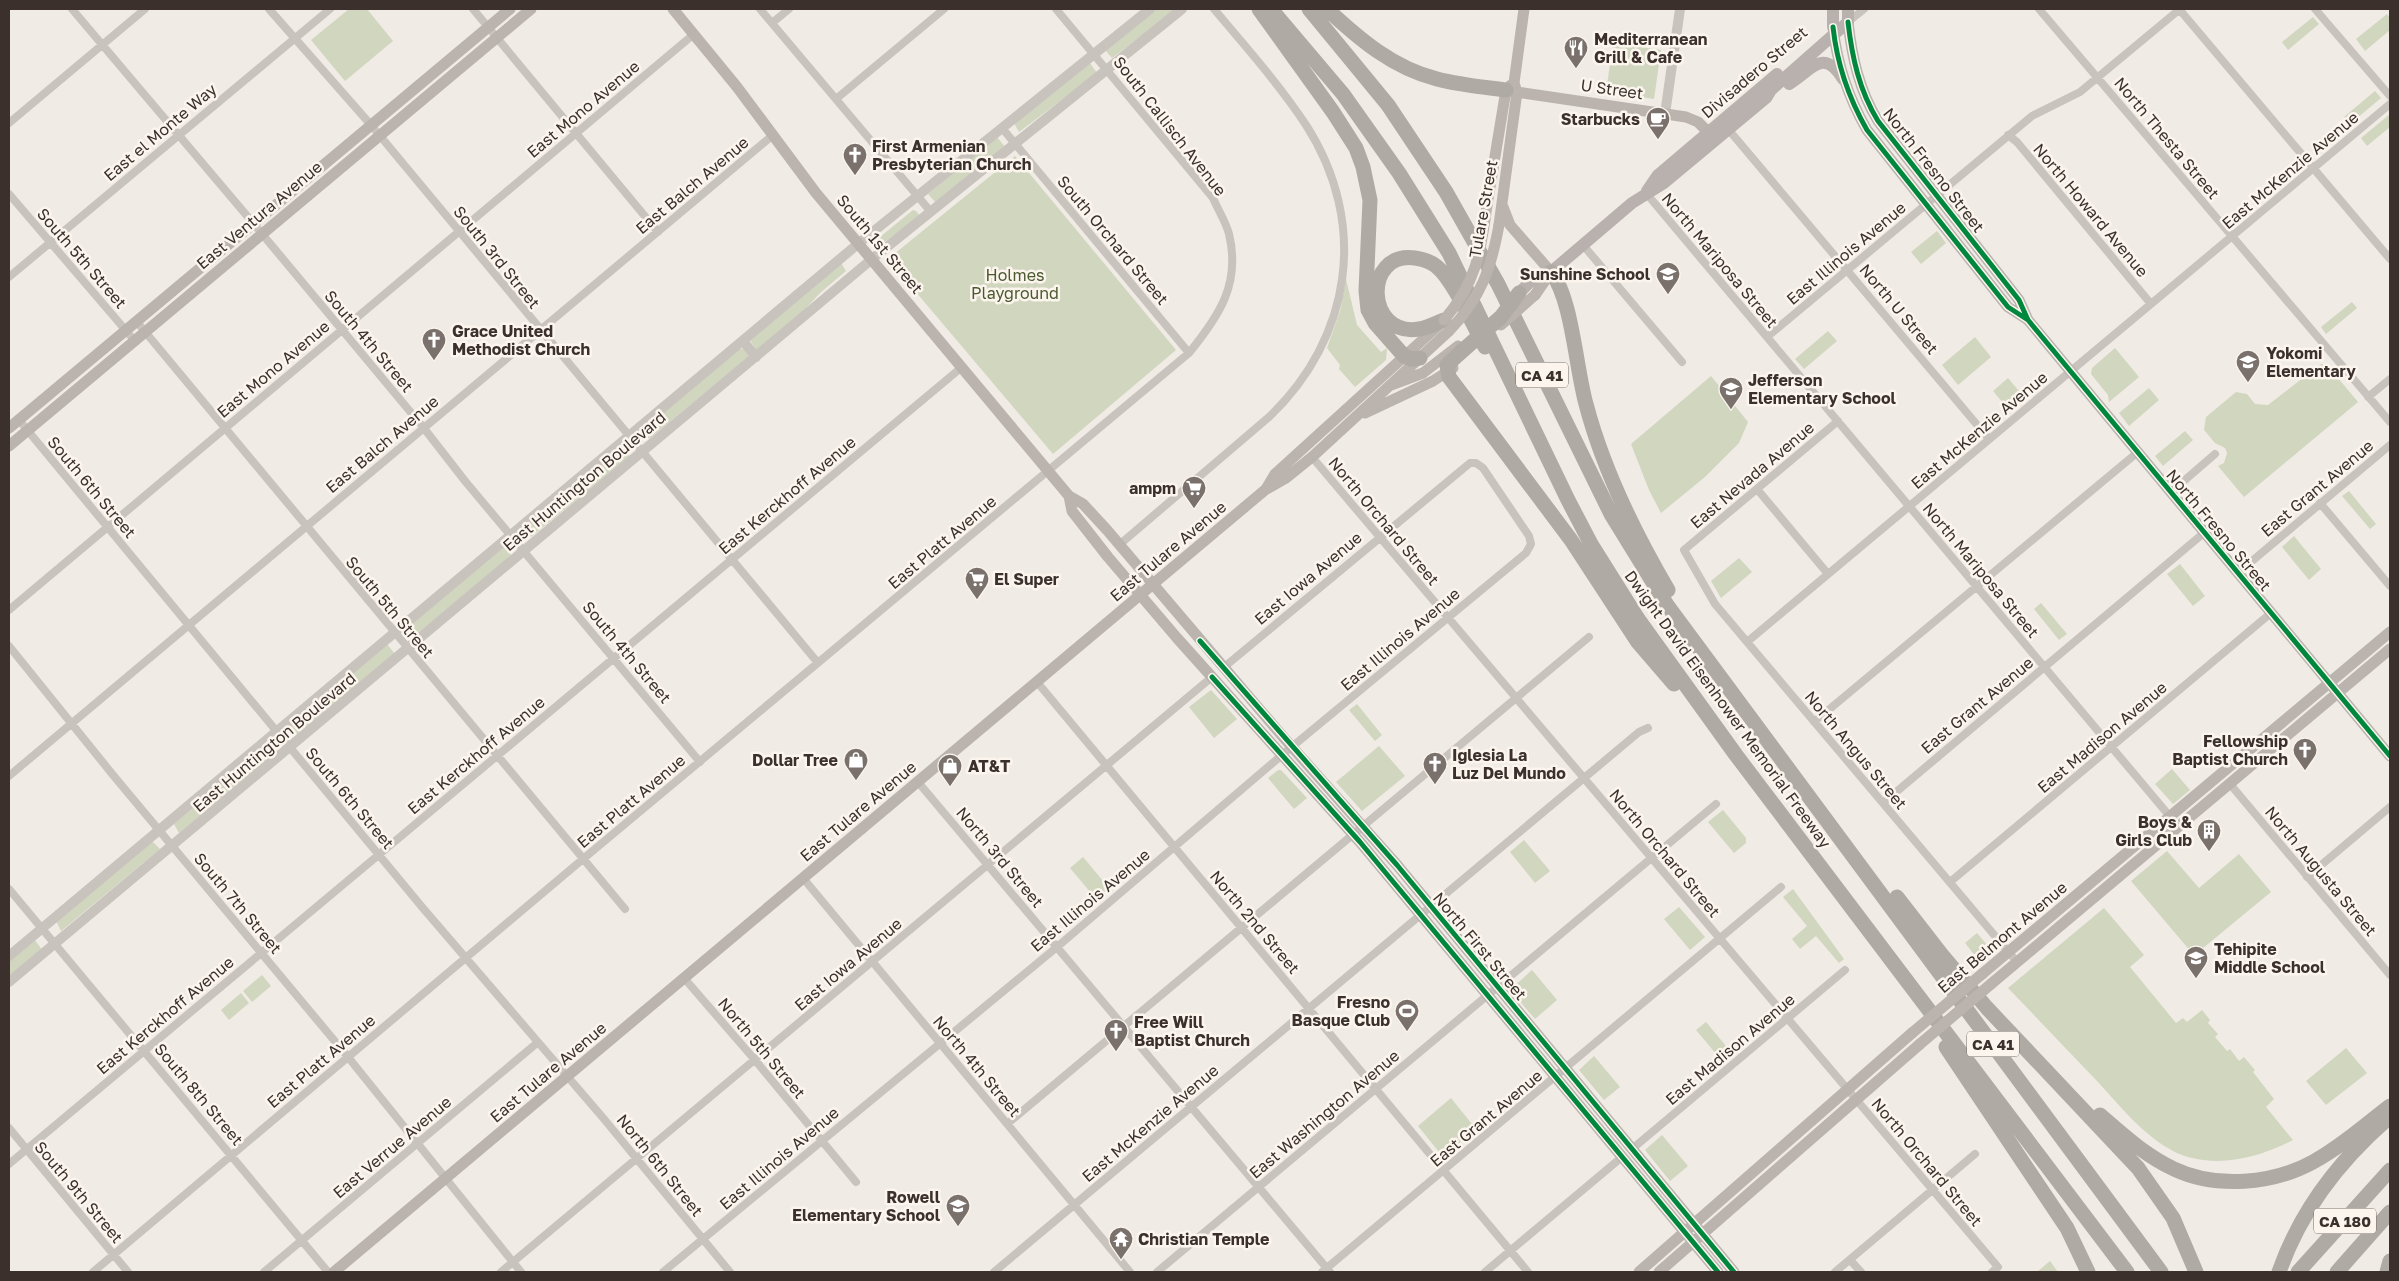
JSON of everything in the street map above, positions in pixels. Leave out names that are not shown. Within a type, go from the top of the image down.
[{"type":"highway","points":[[1259,9],[1333,112],[1356,148],[1363,167],[1370,200],[1367,305],[1375,324],[1404,356],[1420,358]]},
{"type":"highway","name":"Dwight David Eisenhower Memorial Freeway","points":[[1271,9],[1343,94],[1399,173],[1449,253],[1497,348],[1545,453],[1592,544],[1633,611],[1736,754],[2128,1272]]},
{"type":"highway","name":"Dwight David Eisenhower Memorial Freeway","points":[[1309,9],[1388,105],[1446,192],[1498,284],[1577,448],[1632,550],[1699,650],[2161,1272]]},
{"type":"highway","points":[[1328,9],[1364,42],[1400,65],[1435,79],[1512,88]]},
{"type":"highway","points":[[1444,324],[1419,329],[1408,329],[1393,324],[1385,317],[1379,306],[1376,287],[1382,274],[1390,264],[1408,257],[1418,258],[1427,260],[1440,270],[1545,453]]},
{"type":"highway","points":[[1551,272],[1562,288],[1578,370],[1593,428],[1620,494],[1679,609],[1770,744]]},
{"type":"highway","points":[[1528,290],[1501,317],[1450,360],[1447,372],[1472,412],[1570,540],[1637,641],[1736,754]]},
{"type":"highway","points":[[1824,817],[1896,896],[1962,979],[2138,1168],[2157,1192],[2173,1218],[2196,1272]]},
{"type":"highway","points":[[1847,901],[2067,1228],[2088,1272]]},
{"type":"highway","points":[[2036,1058],[2127,1139],[2150,1156],[2176,1170],[2214,1180],[2250,1181],[2270,1178],[2303,1167],[2324,1156],[2390,1106]]},
{"type":"highway","points":[[2279,1272],[2298,1228],[2338,1168],[2390,1116]]},
{"type":"highway","name":"CA 180","points":[[2298,1272],[2390,1170]]},
{"type":"highway","name":"CA 180","points":[[2339,1272],[2390,1212]]},
{"type":"highway","points":[[2096,1231],[2121,1272]]},
{"type":"highway","points":[[2387,1272],[2390,1261]]},
{"type":"main road","name":"East Ventura Avenue","points":[[9,428],[510,9]]},
{"type":"main road","name":"East Ventura Avenue","points":[[9,446],[531,9]]},
{"type":"main road","name":"South 1st Street","points":[[673,9],[773,135],[816,193],[1068,496],[1083,504],[1200,641]]},
{"type":"main road","name":"Tulare Street","points":[[1444,324],[1463,297],[1476,267],[1512,88],[1524,9]]},
{"type":"main road","points":[[1833,9],[1834,31]]},
{"type":"main road","name":"Divisadero Street","points":[[1528,290],[1646,193],[1664,183],[1766,98],[1771,90],[1834,31],[1848,15]]},
{"type":"main road","name":"North Fresno Street","points":[[1848,15],[1854,60],[1870,108],[2019,300],[2028,320],[2390,756]]},
{"type":"main road","name":"Divisadero Street","points":[[1646,193],[1658,175],[1766,83],[1834,31]]},
{"type":"main road","name":"North Fresno Street","points":[[1834,31],[1843,78],[1851,101],[1867,130],[2008,307],[2028,320]]},
{"type":"main road","points":[[1766,98],[1819,62],[1826,62],[1833,66],[1843,78]]},
{"type":"main road","points":[[1728,129],[1731,121],[1754,100],[1766,83]]},
{"type":"main road","name":"Tulare Street","points":[[1444,324],[1470,307],[1483,286],[1493,254],[1502,200],[1512,88]]},
{"type":"main road","name":"U Street","points":[[1512,88],[1693,119],[1708,132]]},
{"type":"main road","points":[[1674,174],[1687,156],[1707,140],[1708,132]]},
{"type":"main road","points":[[1502,200],[1505,216],[1510,224],[1551,272]]},
{"type":"main road","name":"East Tulare Avenue","points":[[1265,490],[1275,474],[1359,396],[1444,324]]},
{"type":"main road","name":"East Tulare Avenue","points":[[334,1272],[1265,490],[1278,483],[1312,457],[1420,358],[1444,324]]},
{"type":"main road","points":[[1359,396],[1423,373],[1461,352]]},
{"type":"main road","points":[[1351,422],[1384,403],[1433,381],[1447,372]]},
{"type":"main road","points":[[1312,457],[1315,444],[1328,432],[1336,418]]},
{"type":"main road","points":[[1278,483],[1285,472],[1302,457],[1302,449]]},
{"type":"main road","name":"South 1st Street","points":[[1068,496],[1072,511],[1140,595],[1212,677]]},
{"type":"main road","name":"East Belmont Avenue","points":[[1639,1272],[1695,1225],[1912,1033],[2390,632]]},
{"type":"main road","name":"North First Street","points":[[1200,641],[1431,906],[1734,1272]]},
{"type":"main road","name":"East Belmont Avenue","points":[[1659,1272],[1855,1099],[2390,649]]},
{"type":"main road","points":[[1212,677],[1222,678],[1243,700],[1254,704]]},
{"type":"main road","name":"North First Street","points":[[1212,677],[1353,833],[1718,1272]]},
{"type":"main road","points":[[1588,1117],[1604,1127],[1622,1147],[1632,1149]]},
{"type":"street","name":"South 4th Street","points":[[72,9],[262,233],[423,427],[465,481],[700,762]]},
{"type":"street","points":[[9,123],[145,9]]},
{"type":"street","name":"South 3rd Street","points":[[268,9],[379,135],[818,663]]},
{"type":"street","name":"East el Monte Way","points":[[9,277],[330,9]]},
{"type":"street","points":[[473,9],[658,232]]},
{"type":"street","points":[[760,9],[930,212]]},
{"type":"street","points":[[772,23],[789,9]]},
{"type":"street","points":[[836,99],[944,9]]},
{"type":"street","name":"South Callisch Avenue","points":[[1056,9],[1214,198],[1228,234],[1232,268],[1226,298],[1214,322],[1189,353]]},
{"type":"street","name":"East Huntington Boulevard","points":[[9,956],[859,243],[1150,9]]},
{"type":"street","name":"East Huntington Boulevard","points":[[9,982],[872,259],[1182,9]]},
{"type":"street","points":[[1119,545],[1269,417],[1290,396],[1310,369],[1325,343],[1338,304],[1344,240],[1337,194],[1326,162],[1296,111],[1214,9]]},
{"type":"street","points":[[1665,114],[1680,9]]},
{"type":"street","points":[[1848,15],[1864,9]]},
{"type":"street","name":"North Thesta Street","points":[[2039,9],[2390,422]]},
{"type":"street","points":[[2179,9],[2390,259]]},
{"type":"street","name":"East Illinois Avenue","points":[[1767,337],[2008,135],[2032,116],[2072,97],[2098,78],[2179,9]]},
{"type":"street","points":[[2315,9],[2390,96]]},
{"type":"street","name":"East Mono Avenue","points":[[9,610],[224,427],[694,34]]},
{"type":"street","name":"East McKenzie Avenue","points":[[1747,642],[2390,104]]},
{"type":"street","name":"South Orchard Street","points":[[1002,128],[1189,353]]},
{"type":"street","name":"North U Street","points":[[1728,129],[1989,439]]},
{"type":"street","name":"East Balch Avenue","points":[[9,776],[71,722],[773,135]]},
{"type":"street","name":"North Howard Avenue","points":[[2008,135],[2017,142],[2151,304]]},
{"type":"street","name":"North Mariposa Street","points":[[1646,193],[2179,827]]},
{"type":"street","name":"South 5th Street","points":[[9,194],[134,340]]},
{"type":"street","points":[[1583,245],[1682,362]]},
{"type":"street","name":"South 5th Street","points":[[136,322],[625,909]]},
{"type":"street","points":[[743,342],[756,357]]},
{"type":"street","name":"East Platt Avenue","points":[[93,1272],[348,1056],[1189,353]]},
{"type":"street","name":"East Kerckhoff Avenue","points":[[9,1164],[962,368]]},
{"type":"street","points":[[2368,397],[2390,378]]},
{"type":"street","name":"South 6th Street","points":[[19,420],[290,748],[567,1077]]},
{"type":"street","name":"East Nevada Avenue","points":[[1684,550],[1838,421]]},
{"type":"street","name":"East Grant Avenue","points":[[2239,572],[2390,445]]},
{"type":"street","points":[[1814,722],[2138,452]]},
{"type":"street","points":[[2171,492],[2215,454]]},
{"type":"street","name":"North Orchard Street","points":[[1312,457],[1788,1018],[1932,1190],[1995,1270]]},
{"type":"street","name":"East Iowa Avenue","points":[[1223,668],[1465,465],[1476,463],[1483,468],[1530,536],[1531,544]]},
{"type":"street","points":[[1757,489],[1828,574]]},
{"type":"street","points":[[2320,503],[2390,586]]},
{"type":"street","name":"East Grant Avenue","points":[[1883,803],[2205,532]]},
{"type":"street","name":"East Illinois Avenue","points":[[663,1272],[1056,947],[1282,754],[1526,553],[1531,544]]},
{"type":"street","name":"North Angus Street","points":[[1684,550],[1715,604],[2017,962]]},
{"type":"street","name":"East Madison Avenue","points":[[1950,882],[2271,613]]},
{"type":"street","points":[[1007,1124],[1588,637]]},
{"type":"street","name":"South 7th Street","points":[[9,646],[159,830],[348,1056],[521,1272]]},
{"type":"street","name":"East Iowa Avenue","points":[[501,1272],[989,866],[1212,677]]},
{"type":"street","name":"North 2nd Street","points":[[1037,682],[1528,1272]]},
{"type":"street","name":"East McKenzie Avenue","points":[[994,1272],[1584,778],[1640,732],[1648,728]]},
{"type":"street","name":"North 3rd Street","points":[[918,782],[1124,1025],[1326,1271]]},
{"type":"street","name":"North Augusta Street","points":[[2230,784],[2308,877],[2387,966],[2390,975]]},
{"type":"street","name":"East Washington Avenue","points":[[1157,1272],[1716,804]]},
{"type":"street","points":[[2308,877],[2390,807]]},
{"type":"street","name":"North 4th Street","points":[[803,878],[1130,1272]]},
{"type":"street","name":"East Grant Avenue","points":[[1326,1271],[1781,887]]},
{"type":"street","name":"South 8th Street","points":[[9,889],[328,1272]]},
{"type":"street","name":"East Madison Avenue","points":[[1632,1149],[1845,970]]},
{"type":"street","name":"North 5th Street","points":[[684,978],[756,1060],[856,1182]]},
{"type":"street","name":"East Verrue Avenue","points":[[264,1272],[537,1042]]},
{"type":"street","name":"North 6th Street","points":[[567,1077],[730,1272]]},
{"type":"street","name":"South 9th Street","points":[[9,1128],[128,1272]]},
{"type":"street","points":[[1835,1272],[1975,1154]]},
{"type":"street","points":[[1485,1272],[1622,1157]]},
{"type":"street","points":[[1850,1260],[1861,1272]]},
{"type":"green space","points":[[349,9],[367,9],[393,41],[345,81],[311,40]]},
{"type":"green space","points":[[1155,9],[1177,9],[1112,58],[1105,50]]},
{"type":"green space","points":[[2387,14],[2390,18],[2390,30],[2365,51],[2356,39]]},
{"type":"green space","points":[[2313,17],[2319,24],[2288,50],[2282,42]]},
{"type":"green space","points":[[1613,43],[1661,50],[1654,99],[1606,92]]},
{"type":"green space","points":[[1090,63],[1097,73],[1019,132],[1014,123]]},
{"type":"green space","points":[[2375,91],[2381,98],[2350,124],[2344,117]]},
{"type":"green space","points":[[2390,114],[2390,127],[2367,146],[2361,138]]},
{"type":"green space","points":[[997,137],[1005,147],[936,203],[928,194]]},
{"type":"green space","name":"Holmes Playground","points":[[1015,156],[1176,350],[1053,454],[888,259]]},
{"type":"green space","points":[[913,210],[920,216],[878,247],[875,241]]},
{"type":"green space","points":[[1937,231],[1946,243],[1921,264],[1911,252]]},
{"type":"green space","points":[[841,263],[846,271],[820,293],[796,319],[757,351],[750,340]]},
{"type":"green space","points":[[1346,279],[1357,325],[1381,352],[1387,348],[1386,360],[1355,387],[1339,369],[1340,365],[1327,348],[1340,311]]},
{"type":"green space","points":[[2352,302],[2357,308],[2326,334],[2321,327]]},
{"type":"green space","points":[[1828,331],[1837,341],[1804,369],[1795,359]]},
{"type":"green space","points":[[1975,337],[1991,357],[1958,385],[1942,365]]},
{"type":"green space","points":[[2115,348],[2139,377],[2109,402],[2108,395],[2091,374],[2092,368]]},
{"type":"green space","points":[[739,349],[743,349],[749,356],[649,439],[643,430]]},
{"type":"green space","points":[[2321,364],[2327,365],[2358,402],[2244,497],[2218,466],[2224,463],[2227,453],[2225,448],[2215,443],[2204,430],[2206,417],[2236,392],[2247,394],[2255,404],[2268,405]]},
{"type":"green space","points":[[1711,376],[1748,422],[1739,443],[1705,477],[1661,513],[1649,490],[1631,444]]},
{"type":"green space","points":[[2008,378],[2023,396],[2008,409],[1993,391]]},
{"type":"green space","points":[[2149,388],[2159,400],[2129,426],[2119,413]]},
{"type":"green space","points":[[2185,431],[2193,440],[2163,466],[2155,456]]},
{"type":"green space","points":[[622,448],[630,456],[531,537],[525,529]]},
{"type":"green space","points":[[2349,491],[2376,524],[2370,529],[2342,496]]},
{"type":"green space","points":[[2294,536],[2321,569],[2309,580],[2282,547]]},
{"type":"green space","points":[[504,546],[512,556],[414,636],[408,626]]},
{"type":"green space","points":[[1739,558],[1752,572],[1721,598],[1711,581]]},
{"type":"green space","points":[[2180,564],[2205,596],[2193,606],[2167,574]]},
{"type":"green space","points":[[2041,603],[2067,634],[2059,640],[2034,609]]},
{"type":"green space","points":[[387,644],[395,654],[298,735],[290,726]]},
{"type":"green space","points":[[1211,690],[1237,719],[1214,738],[1189,707]]},
{"type":"green space","points":[[1357,704],[1382,735],[1375,741],[1349,710]]},
{"type":"green space","points":[[270,743],[277,752],[179,833],[174,824]]},
{"type":"green space","points":[[1379,746],[1405,776],[1362,811],[1336,782]]},
{"type":"green space","points":[[2172,769],[2190,790],[2173,804],[2155,784]]},
{"type":"green space","points":[[1278,770],[1281,770],[1307,798],[1294,809],[1268,778]]},
{"type":"green space","points":[[1723,810],[1746,838],[1746,843],[1734,853],[1708,822]]},
{"type":"green space","points":[[1524,840],[1550,871],[1535,883],[1510,852]]},
{"type":"green space","points":[[152,841],[160,849],[61,931],[56,921]]},
{"type":"green space","points":[[2167,851],[2199,888],[2239,854],[2271,892],[2197,953],[2192,953],[2131,881]]},
{"type":"green space","points":[[1083,857],[1109,888],[1096,899],[1070,868]]},
{"type":"green space","points":[[1793,889],[1844,959],[1839,963],[1816,936],[1800,949],[1792,939],[1807,926],[1783,897]]},
{"type":"green space","points":[[1679,907],[1705,937],[1690,950],[1664,919]]},
{"type":"green space","points":[[2104,908],[2144,955],[2130,967],[2176,1023],[2183,1018],[2187,1022],[2202,1010],[2210,1020],[2208,1023],[2218,1034],[2215,1037],[2227,1051],[2230,1049],[2239,1061],[2244,1057],[2255,1070],[2253,1072],[2274,1099],[2266,1107],[2293,1140],[2265,1152],[2234,1160],[2202,1160],[2187,1157],[2173,1151],[2152,1137],[2132,1119],[2008,988]]},
{"type":"green space","points":[[1977,933],[1993,952],[1980,962],[1965,943]]},
{"type":"green space","points":[[35,940],[42,950],[9,978],[9,960]]},
{"type":"green space","points":[[1532,970],[1557,1000],[1535,1019],[1510,990]]},
{"type":"green space","points":[[262,975],[271,986],[252,1002],[243,991]]},
{"type":"green space","points":[[241,993],[249,1003],[229,1020],[221,1010]]},
{"type":"green space","points":[[1706,1022],[1731,1052],[1722,1061],[1696,1030]]},
{"type":"green space","points":[[2346,1048],[2367,1073],[2326,1105],[2306,1081]]},
{"type":"green space","points":[[1594,1056],[1620,1087],[1604,1100],[1579,1070]]},
{"type":"green space","points":[[1451,1098],[1476,1129],[1443,1157],[1418,1126]]},
{"type":"green space","points":[[1662,1135],[1688,1166],[1670,1181],[1645,1150]]},
{"type":"green space","points":[[2050,1261],[2058,1272],[2037,1272]]},
{"type":"cycle path","points":[[1848,22],[1857,73],[1871,109],[1878,121],[2019,300],[2028,320],[2390,756]]},
{"type":"cycle path","points":[[1833,27],[1837,54],[1844,80],[1867,130],[2008,307],[2028,320]]},
{"type":"cycle path","points":[[1200,641],[1397,865],[1734,1272]]},
{"type":"cycle path","points":[[1212,677],[1360,842],[1718,1272]]},
{"type":"place","name":"Mediterranean Grill & Cafe","points":[[1576,69]]},
{"type":"place","name":"Starbucks","points":[[1658,140]]},
{"type":"place","name":"First Armenian Presbyterian Church","points":[[855,176]]},
{"type":"place","name":"Sunshine School","points":[[1668,295]]},
{"type":"place","name":"Grace United Methodist Church","points":[[434,361]]},
{"type":"place","name":"Yokomi Elementary","points":[[2248,383]]},
{"type":"place","name":"Jefferson Elementary School","points":[[1731,410]]},
{"type":"place","name":"ampm","points":[[1194,509]]},
{"type":"place","name":"El Super","points":[[977,600]]},
{"type":"place","name":"Fellowship Baptist Church","points":[[2305,771]]},
{"type":"place","name":"Dollar Tree","points":[[856,781]]},
{"type":"place","name":"Iglesia La Luz Del Mundo","points":[[1435,785]]},
{"type":"place","name":"AT&T","points":[[950,787]]},
{"type":"place","name":"Boys & Girls Club","points":[[2209,852]]},
{"type":"place","name":"Tehipite Middle School","points":[[2196,979]]},
{"type":"place","name":"Fresno Basque Club","points":[[1407,1032]]},
{"type":"place","name":"Free Will Baptist Church","points":[[1116,1052]]},
{"type":"place","name":"Rowell Elementary School","points":[[958,1227]]},
{"type":"place","name":"Christian Temple","points":[[1121,1260]]}]
